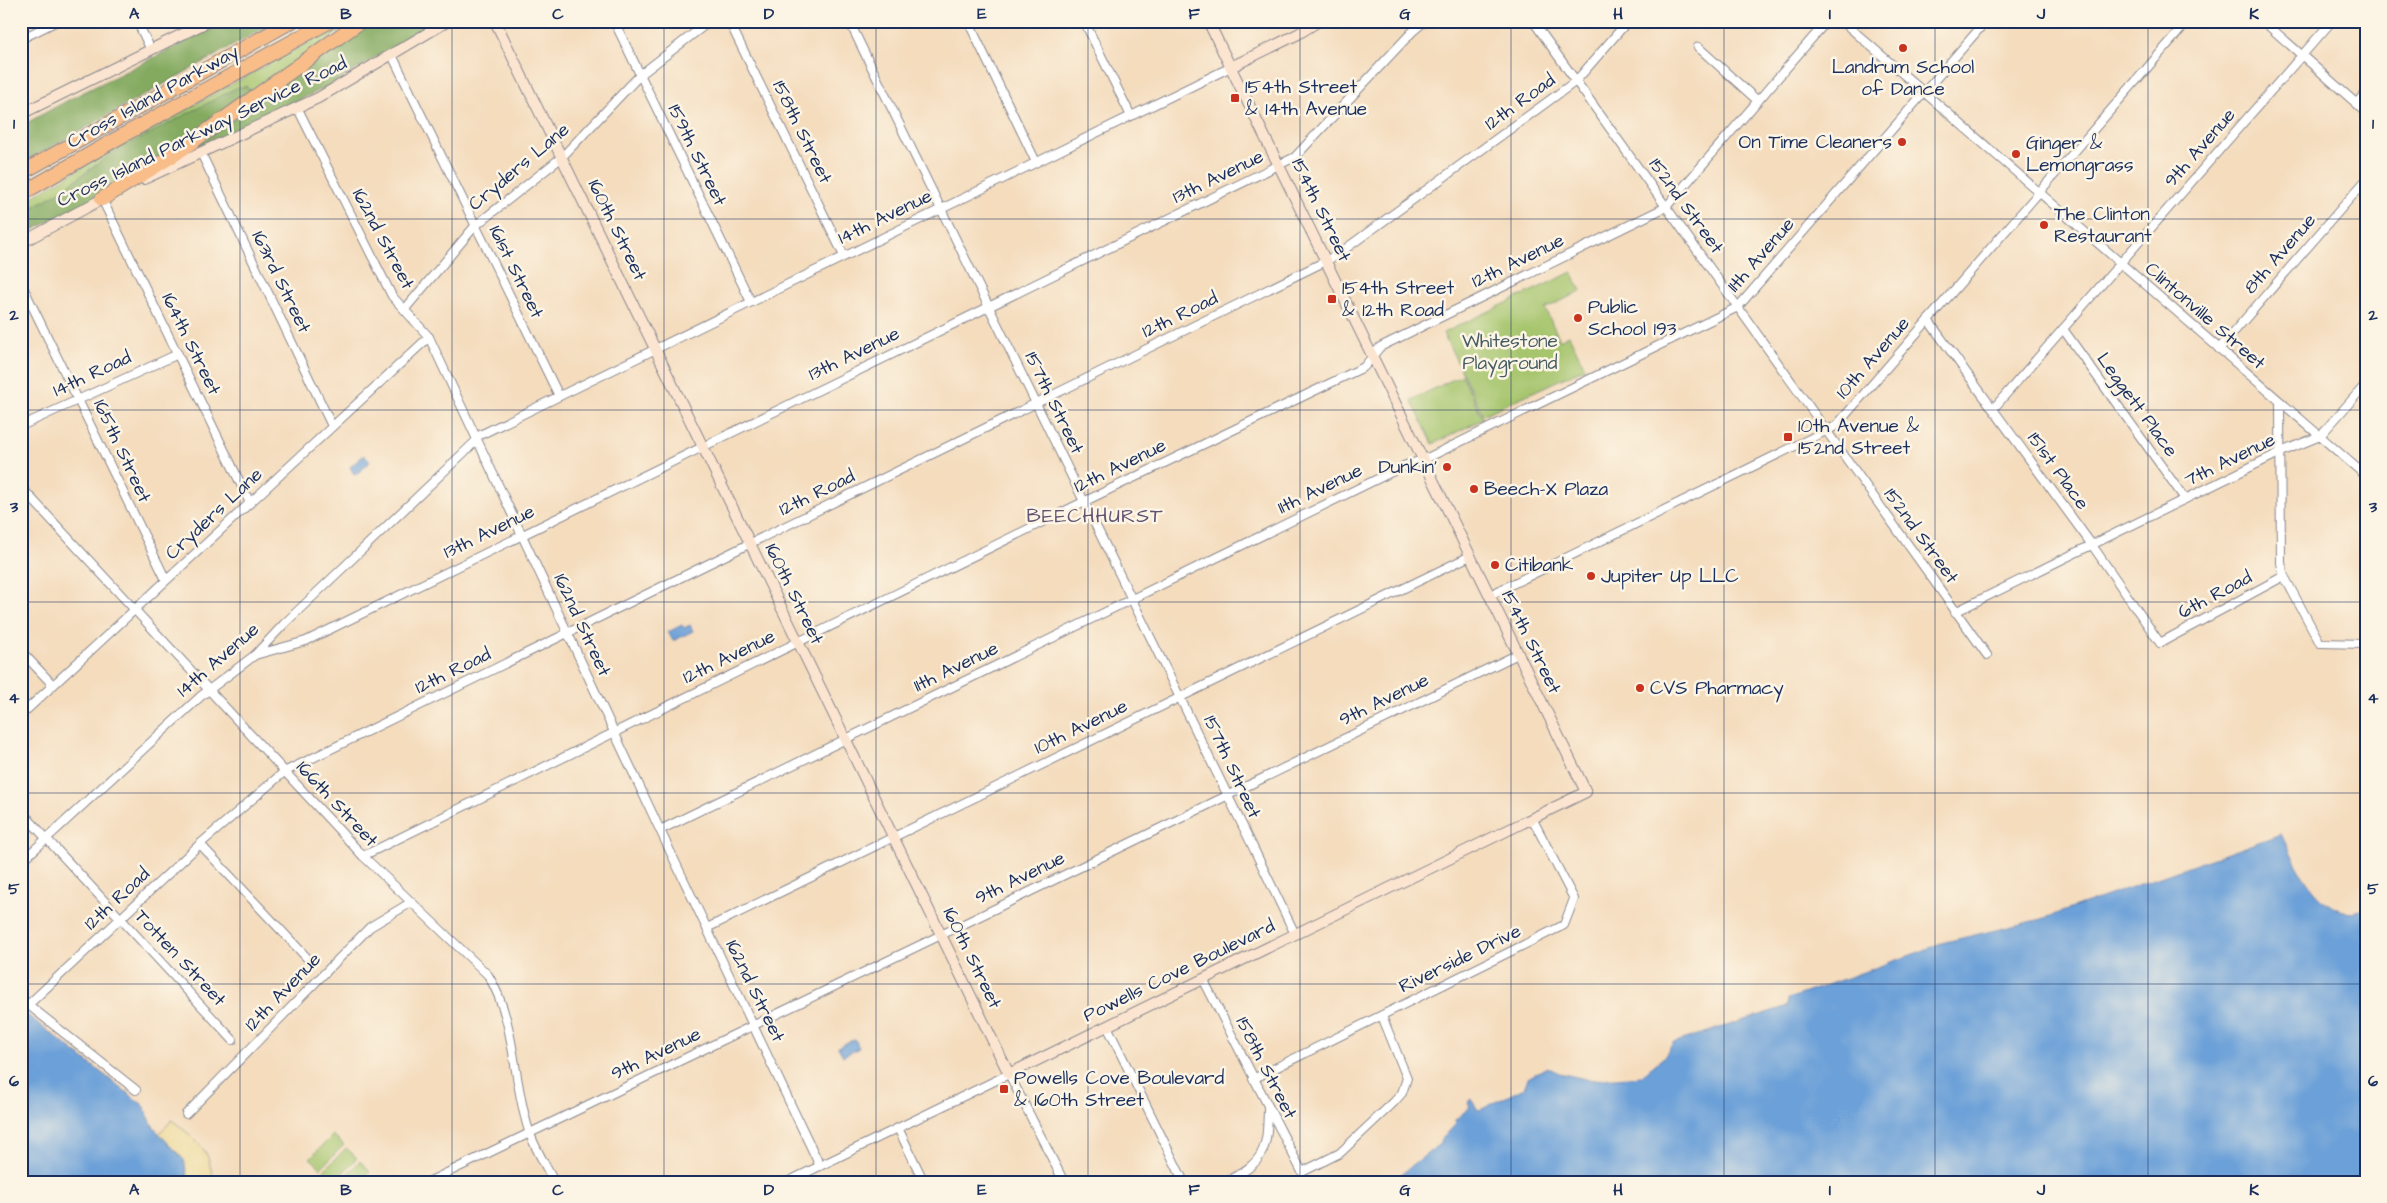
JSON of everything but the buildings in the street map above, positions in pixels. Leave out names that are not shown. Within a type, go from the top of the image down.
[{"type":"highway","name":"Cross Island Parkway","points":[[21,172],[292,21]]},
{"type":"highway","name":"Cross Island Parkway","points":[[21,194],[330,21]]},
{"type":"highway","points":[[102,199],[175,154],[360,21]]},
{"type":"street","points":[[21,39],[57,21]]},
{"type":"street","points":[[137,21],[151,50]]},
{"type":"street","points":[[21,114],[209,21]]},
{"type":"street","name":"Cross Island Parkway Service Road","points":[[21,243],[102,199],[298,108],[448,21]]},
{"type":"street","name":"160th Street","points":[[495,21],[1009,1074],[1064,1182]]},
{"type":"street","name":"159th Street","points":[[614,21],[751,302]]},
{"type":"street","name":"Cryders Lane","points":[[405,309],[476,226],[562,158],[640,75],[710,21]]},
{"type":"street","name":"158th Street","points":[[730,21],[844,256]]},
{"type":"street","name":"157th Street","points":[[849,21],[1131,599],[1181,697],[1295,934]]},
{"type":"street","points":[[968,21],[1036,162]]},
{"type":"street","points":[[1084,21],[1131,116]]},
{"type":"street","name":"154th Street","points":[[1208,21],[1586,792]]},
{"type":"street","name":"13th Avenue","points":[[255,655],[306,641],[521,534],[1294,157],[1412,32],[1425,21]]},
{"type":"street","name":"152nd Street","points":[[1533,21],[1987,655]]},
{"type":"street","name":"12th Road","points":[[29,1004],[200,844],[284,772],[1326,261],[1576,81],[1628,21]]},
{"type":"street","name":"12th Avenue","points":[[363,856],[1084,501],[1364,367],[1380,347],[1666,207],[1827,21]]},
{"type":"street","name":"Clintonville Street","points":[[1842,21],[2366,476]]},
{"type":"street","name":"11th Avenue","points":[[660,830],[1406,465],[1423,460],[1738,307],[1986,21]]},
{"type":"street","name":"10th Avenue","points":[[1490,596],[1836,426],[2188,21]]},
{"type":"street","points":[[2263,21],[2366,112]]},
{"type":"street","name":"9th Avenue","points":[[1993,409],[2332,21]]},
{"type":"street","name":"14th Avenue","points":[[21,862],[208,690],[255,655],[284,624],[476,438],[1231,67],[1314,24]]},
{"type":"street","points":[[1698,47],[1758,101]]},
{"type":"street","name":"161st Street","points":[[392,55],[559,396]]},
{"type":"street","points":[[2356,104],[2366,92]]},
{"type":"street","name":"162nd Street","points":[[298,108],[392,296],[429,337],[820,1166]]},
{"type":"street","name":"163rd Street","points":[[201,153],[332,426]]},
{"type":"street","name":"8th Avenue","points":[[2218,349],[2366,180]]},
{"type":"street","name":"164th Street","points":[[102,199],[250,503]]},
{"type":"street","name":"165th Street","points":[[21,283],[79,398],[166,580]]},
{"type":"street","name":"151st Place","points":[[1928,320],[2092,545],[2160,643]]},
{"type":"street","name":"Leggett Place","points":[[2063,329],[2185,499]]},
{"type":"street","name":"Cryders Lane","points":[[21,715],[429,337]]},
{"type":"street","name":"14th Road","points":[[21,426],[178,354]]},
{"type":"street","name":"7th Avenue","points":[[2092,545],[2281,452],[2320,436],[2366,384]]},
{"type":"street","points":[[2280,402],[2281,563],[2284,576],[2320,643],[2366,644]]},
{"type":"street","name":"166th Street","points":[[21,487],[363,856],[410,903],[476,962],[492,982],[505,1018],[530,1134],[554,1182]]},
{"type":"street","points":[[1956,612],[2092,545]]},
{"type":"street","name":"10th Avenue","points":[[707,928],[1470,556]]},
{"type":"street","name":"6th Road","points":[[2160,643],[2284,576]]},
{"type":"street","points":[[21,651],[53,685]]},
{"type":"street","name":"9th Avenue","points":[[428,1182],[1518,654]]},
{"type":"street","name":"Powells Cove Boulevard","points":[[787,1182],[1586,792]]},
{"type":"street","name":"Totten Street","points":[[21,811],[233,1040]]},
{"type":"street","name":"Riverside Drive","points":[[1253,1079],[1564,925],[1569,917],[1574,899],[1532,818]]},
{"type":"street","points":[[200,844],[309,960]]},
{"type":"street","name":"12th Avenue","points":[[186,1114],[370,927],[410,903]]},
{"type":"street","name":"158th Street","points":[[1203,979],[1302,1172],[1340,1153],[1402,1093],[1407,1078],[1382,1016]]},
{"type":"street","points":[[21,998],[136,1090]]},
{"type":"street","points":[[1107,1026],[1184,1182]]},
{"type":"street","points":[[1225,1182],[1245,1172],[1257,1161],[1266,1147],[1268,1106]]},
{"type":"street","points":[[898,1128],[924,1182]]},
{"type":"green space","points":[[227,21],[277,21],[21,164],[21,126],[72,98]]},
{"type":"green space","points":[[348,21],[354,21],[140,173],[21,236],[21,203],[137,136]]},
{"type":"green space","points":[[368,21],[436,21],[329,86],[184,155]]},
{"type":"green space","points":[[246,86],[251,93],[123,183],[21,236],[21,214],[59,192],[111,154],[236,88]]},
{"type":"green space","name":"Whitestone Playground","points":[[1572,272],[1581,291],[1545,309],[1560,340],[1569,335],[1585,368],[1483,415],[1443,333]]},
{"type":"green space","points":[[1462,375],[1483,419],[1433,444],[1411,400]]},
{"type":"green space","points":[[333,1135],[344,1145],[321,1168],[310,1158]]},
{"type":"green space","points":[[346,1148],[357,1158],[334,1182],[323,1171]]},
{"type":"green space","points":[[360,1161],[370,1172],[360,1182],[339,1182]]},
{"type":"sand","points":[[172,1120],[204,1150],[217,1182],[188,1182],[184,1160],[159,1134]]},
{"type":"water","points":[[364,455],[370,462],[357,474],[354,474],[350,467]]},
{"type":"water","points":[[682,625],[684,628],[690,625],[693,631],[673,641],[668,632]]},
{"type":"water","points":[[2281,834],[2303,875],[2324,901],[2337,909],[2351,912],[2366,908],[2366,1182],[1397,1182],[1398,1177],[1442,1142],[1441,1140],[1456,1124],[1455,1120],[1470,1107],[1468,1102],[1472,1099],[1477,1109],[1480,1110],[1524,1088],[1528,1078],[1547,1067],[1559,1073],[1590,1080],[1641,1076],[1665,1056],[1673,1043],[1788,1006],[1788,999],[1941,943],[2042,919]]},
{"type":"water","points":[[21,1010],[143,1105],[154,1128],[184,1160],[188,1182],[21,1182]]},
{"type":"water","points":[[855,1039],[859,1048],[843,1056],[838,1047]]},
{"type":"place","name":"Landrum School of Dance","points":[[1903,48]]},
{"type":"place","name":"154th Street & 14th Avenue","points":[[1235,98]]},
{"type":"place","name":"On Time Cleaners","points":[[1902,142]]},
{"type":"place","name":"Ginger & Lemongrass","points":[[2016,154]]},
{"type":"place","name":"The Clinton Restaurant","points":[[2044,225]]},
{"type":"place","name":"154th Street & 12th Road","points":[[1332,299]]},
{"type":"place","name":"Public School 193","points":[[1578,318]]},
{"type":"place","name":"10th Avenue & 152nd Street","points":[[1788,437]]},
{"type":"place","name":"Dunkin'","points":[[1447,467]]},
{"type":"place","name":"Beech-X Plaza","points":[[1474,489]]},
{"type":"place","name":"Citibank","points":[[1495,565]]},
{"type":"place","name":"Jupiter Up LLC","points":[[1591,576]]},
{"type":"place","name":"CVS Pharmacy","points":[[1640,688]]},
{"type":"place","name":"Powells Cove Boulevard & 160th Street","points":[[1004,1089]]},
{"type":"district","name":"BEECHHURST","points":[[1095,516]]}]
